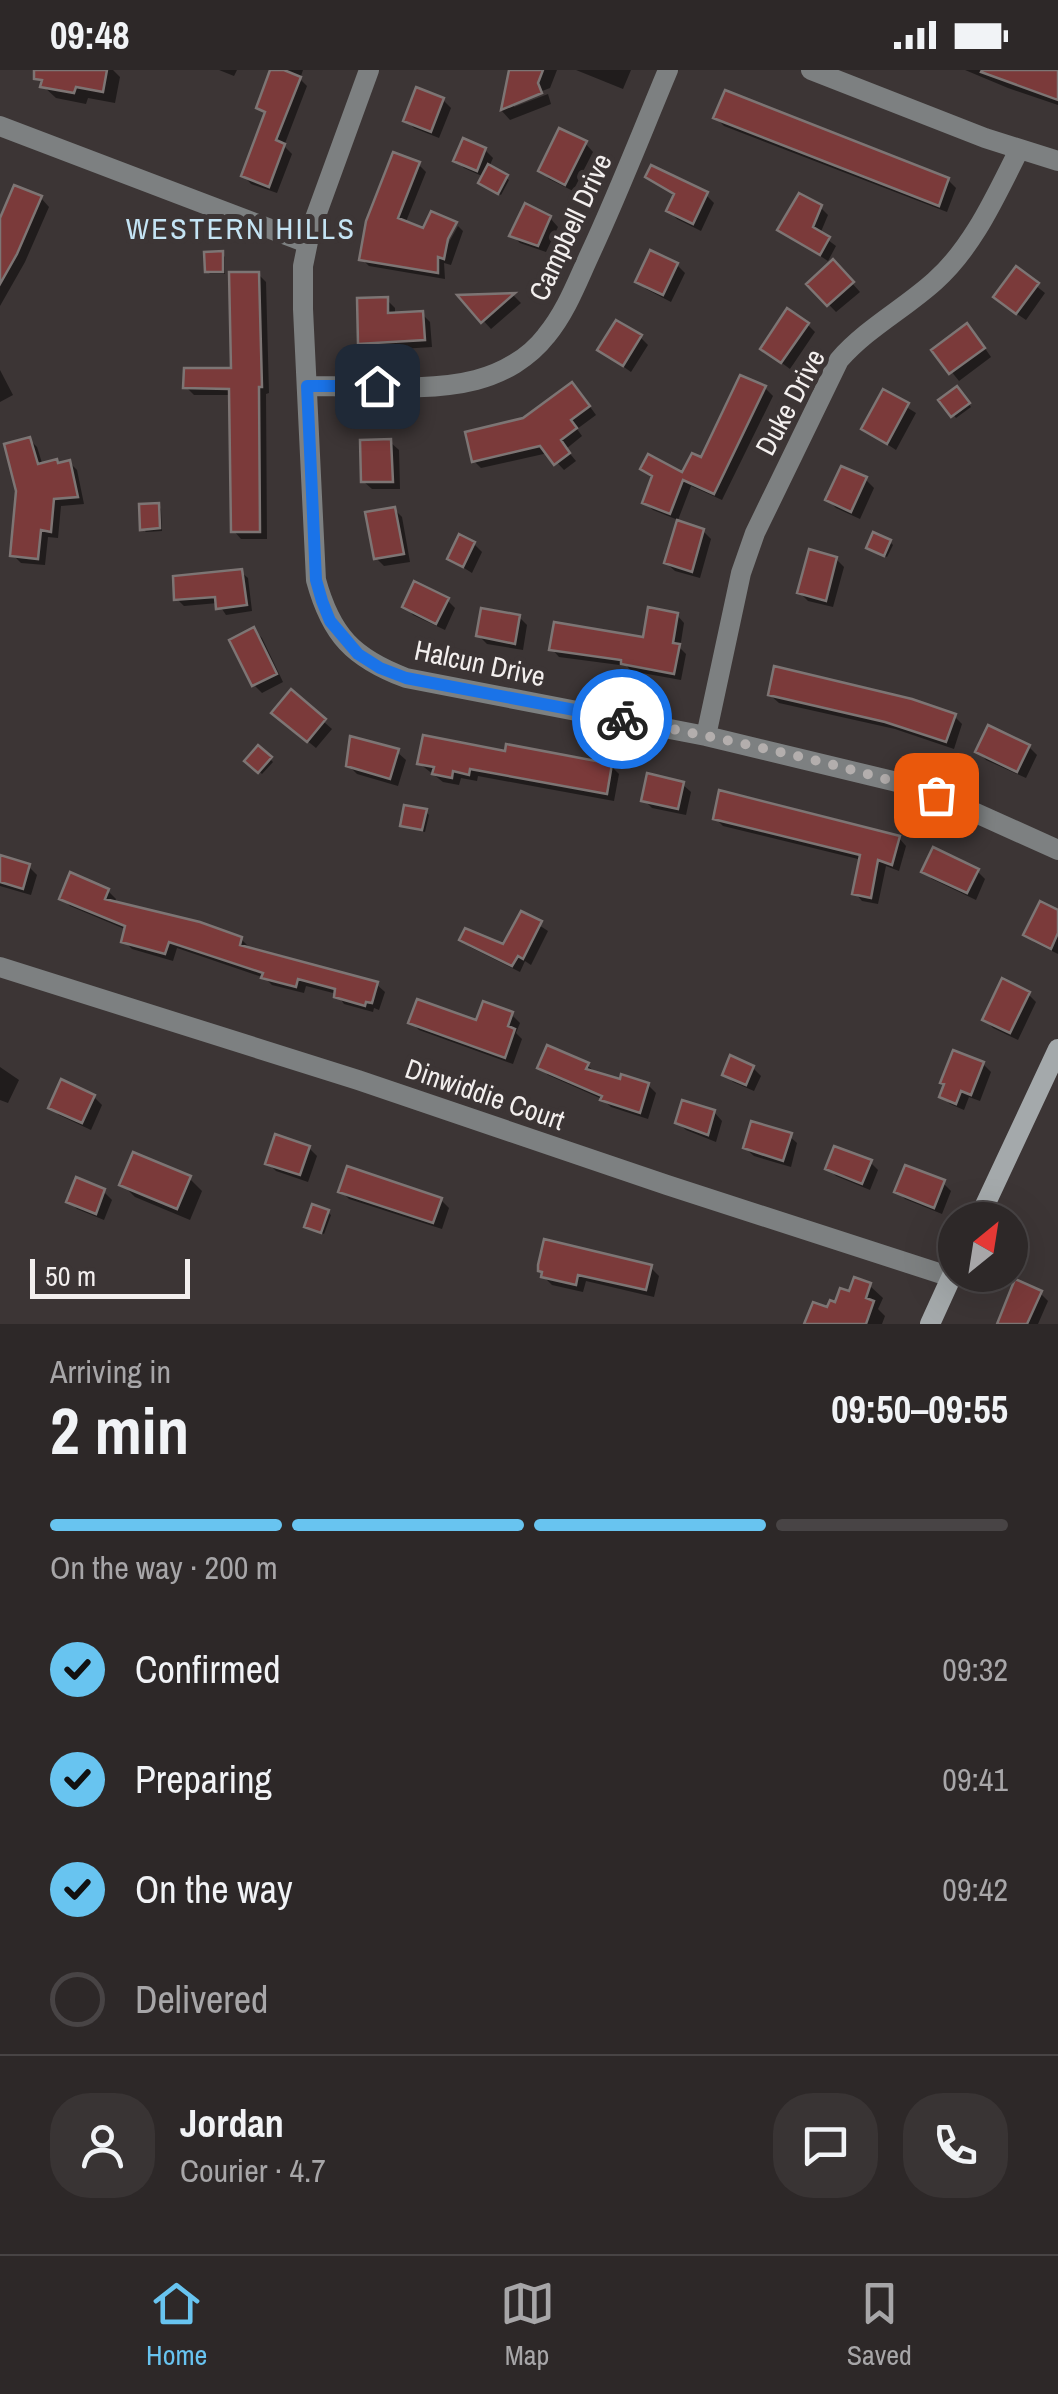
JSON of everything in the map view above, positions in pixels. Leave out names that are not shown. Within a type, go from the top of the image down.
[{"type":"street","name":"Halcun Drive","points":[[369,70],[307,243],[302,310],[316,580],[330,621],[358,654],[406,678],[706,736],[923,790],[1058,850]]},
{"type":"street","name":"Campbell Drive","points":[[307,386],[448,385],[504,370],[526,356],[545,338],[562,313],[668,70]]},
{"type":"street","points":[[811,70],[1019,150],[1058,161]]},
{"type":"street","points":[[0,126],[307,243]]},
{"type":"street","name":"Duke Drive","points":[[706,736],[741,573],[754,534],[839,360],[856,341],[939,278],[990,207],[1019,150]]},
{"type":"street","name":"Dinwiddie Court","points":[[0,967],[358,1080],[667,1186],[938,1268]]},
{"type":"street","points":[[986,1202],[1058,1050]]},
{"type":"street","points":[[930,1324],[944,1292]]},
{"type":"building","points":[[34,70],[107,70],[103,92],[76,87],[74,93],[40,87],[42,80],[34,79]]},
{"type":"building","points":[[270,70],[284,70],[301,77],[276,140],[285,144],[269,187],[241,176],[265,112],[256,108]]},
{"type":"building","points":[[509,70],[543,70],[538,83],[542,93],[501,110]]},
{"type":"building","points":[[1058,70],[1058,100],[981,72]]},
{"type":"building","points":[[416,87],[444,98],[431,132],[403,121]]},
{"type":"building","points":[[725,90],[949,178],[939,206],[713,118]]},
{"type":"building","points":[[559,128],[587,141],[565,185],[538,171]]},
{"type":"building","points":[[463,138],[486,148],[477,171],[453,161]]},
{"type":"building","points":[[393,152],[420,162],[398,218],[423,228],[431,211],[457,222],[444,259],[438,257],[438,273],[359,260],[366,221]]},
{"type":"building","points":[[488,164],[508,175],[498,194],[478,183]]},
{"type":"building","points":[[651,165],[708,192],[693,224],[666,211],[674,194],[645,177]]},
{"type":"building","points":[[14,185],[42,196],[0,284],[0,218]]},
{"type":"building","points":[[799,193],[822,205],[813,227],[830,237],[820,255],[777,230]]},
{"type":"building","points":[[525,203],[551,216],[538,246],[509,236]]},
{"type":"building","points":[[650,250],[678,263],[663,295],[635,282]]},
{"type":"building","points":[[223,251],[223,272],[205,272],[204,252]]},
{"type":"building","points":[[833,259],[854,282],[827,306],[806,284]]},
{"type":"building","points":[[1016,266],[1039,283],[1016,314],[993,297]]},
{"type":"building","points":[[229,272],[259,272],[260,532],[231,532],[229,389],[183,388],[184,368],[231,368]]},
{"type":"building","points":[[515,293],[481,323],[457,295]]},
{"type":"building","points":[[388,297],[388,313],[423,311],[425,340],[358,344],[357,298]]},
{"type":"building","points":[[787,308],[809,323],[781,363],[760,349]]},
{"type":"building","points":[[616,320],[642,335],[623,366],[597,350]]},
{"type":"building","points":[[967,323],[985,348],[949,374],[931,350]]},
{"type":"building","points":[[740,375],[766,386],[714,494],[683,480],[670,514],[642,503],[652,476],[640,469],[648,454],[682,472],[692,453],[701,457]]},
{"type":"building","points":[[572,382],[590,406],[571,420],[577,428],[561,440],[570,453],[554,465],[540,446],[472,462],[465,432],[523,418]]},
{"type":"building","points":[[957,386],[970,403],[951,417],[938,400]]},
{"type":"building","points":[[883,389],[909,403],[887,444],[861,429]]},
{"type":"building","points":[[30,437],[38,464],[70,460],[78,497],[54,499],[51,532],[41,530],[38,559],[10,556],[16,491],[4,444]]},
{"type":"building","points":[[391,439],[393,482],[361,482],[360,440]]},
{"type":"building","points":[[841,466],[867,477],[851,512],[825,500]]},
{"type":"building","points":[[159,503],[160,528],[140,530],[139,504]]},
{"type":"building","points":[[395,507],[404,554],[374,559],[365,512]]},
{"type":"building","points":[[677,520],[704,529],[692,572],[664,563]]},
{"type":"building","points":[[873,532],[891,540],[884,556],[866,548]]},
{"type":"building","points":[[459,534],[475,542],[463,567],[447,559]]},
{"type":"building","points":[[809,549],[837,557],[826,601],[797,593]]},
{"type":"building","points":[[242,569],[247,605],[216,609],[215,597],[174,600],[173,576]]},
{"type":"building","points":[[414,581],[449,598],[436,624],[402,607]]},
{"type":"building","points":[[648,607],[678,613],[673,643],[680,644],[674,674],[621,664],[621,660],[549,650],[554,622],[643,637]]},
{"type":"building","points":[[481,608],[520,615],[515,644],[476,636]]},
{"type":"building","points":[[254,627],[277,674],[252,686],[229,640]]},
{"type":"building","points":[[774,666],[912,699],[956,714],[946,742],[885,722],[768,695]]},
{"type":"building","points":[[291,689],[326,719],[307,742],[271,713]]},
{"type":"building","points":[[988,725],[1030,745],[1017,772],[975,752]]},
{"type":"building","points":[[423,735],[505,751],[506,744],[612,764],[607,794],[470,769],[469,775],[453,771],[452,778],[432,774],[434,767],[417,764]]},
{"type":"building","points":[[350,736],[399,749],[390,779],[346,766]]},
{"type":"building","points":[[258,745],[272,757],[258,773],[244,761]]},
{"type":"building","points":[[647,773],[684,782],[678,809],[641,801]]},
{"type":"building","points":[[719,790],[900,836],[892,865],[878,860],[871,898],[852,894],[860,855],[713,819]]},
{"type":"building","points":[[404,805],[427,809],[422,830],[400,826]]},
{"type":"building","points":[[933,847],[979,869],[967,893],[921,872]]},
{"type":"building","points":[[0,855],[30,864],[23,889],[0,882]]},
{"type":"building","points":[[70,872],[109,889],[105,899],[200,922],[242,937],[240,945],[378,982],[372,1003],[366,1002],[365,1006],[334,997],[335,989],[298,979],[296,987],[261,978],[263,973],[169,942],[165,954],[121,942],[125,926],[59,899]]},
{"type":"building","points":[[1040,901],[1058,910],[1058,933],[1051,949],[1023,935]]},
{"type":"building","points":[[521,911],[542,921],[523,959],[518,956],[512,966],[459,940],[465,928],[503,944]]},
{"type":"building","points":[[1002,978],[1030,992],[1010,1033],[982,1020]]},
{"type":"building","points":[[417,999],[476,1020],[483,1001],[513,1012],[508,1026],[515,1029],[505,1058],[408,1023]]},
{"type":"building","points":[[547,1045],[589,1063],[586,1069],[649,1083],[640,1113],[600,1100],[602,1096],[537,1068]]},
{"type":"building","points":[[953,1050],[984,1062],[971,1095],[961,1091],[956,1104],[939,1097],[944,1084],[940,1083]]},
{"type":"building","points":[[730,1055],[754,1066],[746,1085],[722,1075]]},
{"type":"building","points":[[61,1079],[95,1095],[82,1123],[48,1108]]},
{"type":"building","points":[[682,1100],[715,1110],[708,1135],[675,1123]]},
{"type":"building","points":[[751,1121],[792,1133],[783,1161],[743,1148]]},
{"type":"building","points":[[275,1134],[310,1146],[300,1175],[265,1164]]},
{"type":"building","points":[[834,1146],[872,1160],[862,1184],[825,1169]]},
{"type":"building","points":[[133,1152],[191,1176],[177,1209],[119,1185]]},
{"type":"building","points":[[905,1165],[945,1180],[934,1208],[894,1192]]},
{"type":"building","points":[[347,1166],[442,1198],[433,1223],[338,1192]]},
{"type":"building","points":[[76,1177],[105,1189],[96,1214],[66,1202]]},
{"type":"building","points":[[312,1204],[329,1210],[321,1233],[304,1227]]},
{"type":"building","points":[[544,1239],[652,1265],[646,1290],[578,1275],[576,1285],[541,1277],[538,1265]]},
{"type":"building","points":[[854,1277],[871,1283],[866,1298],[874,1301],[866,1324],[804,1324],[813,1302],[827,1307],[830,1300],[835,1302],[840,1288],[849,1291]]},
{"type":"building","points":[[1028,1285],[1042,1291],[1027,1324],[997,1324],[1010,1292],[1028,1292]]},
{"type":"way so far","points":[[622,719],[897,782],[936,795]]},
{"type":"district","name":"WESTERN HILLS","points":[[241,228]]},
{"type":"route","points":[[377,386],[307,386],[316,580],[330,621],[346,643],[380,668],[406,678],[622,719]]}]
